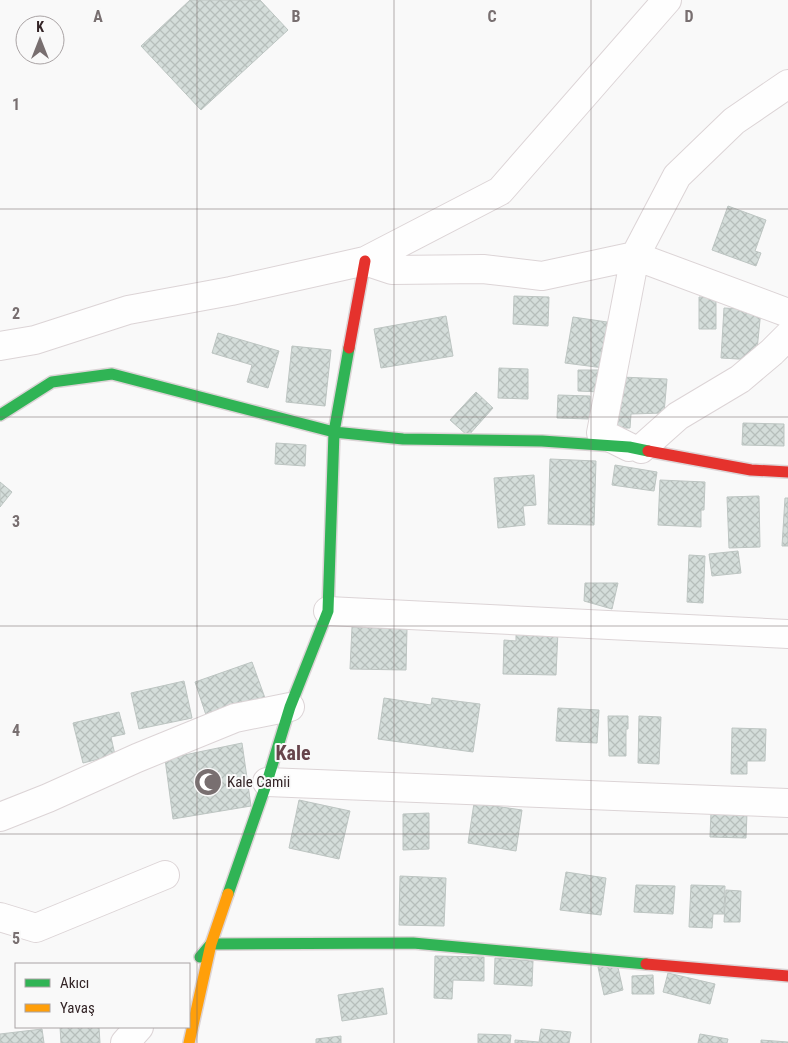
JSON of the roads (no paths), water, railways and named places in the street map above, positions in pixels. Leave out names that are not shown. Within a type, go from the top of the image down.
[{"type":"street","points":[[0,346],[35,340],[128,310],[231,291],[366,261],[500,191],[667,0]]},
{"type":"street","points":[[635,448],[601,433],[635,256],[677,176],[734,121],[788,84]]},
{"type":"street","points":[[366,261],[392,270],[483,269],[542,276],[635,256],[788,313]]},
{"type":"street","points":[[189,1043],[211,944],[267,782],[290,707],[328,610],[334,432],[366,261]]},
{"type":"street","points":[[635,448],[678,416],[740,379],[788,336]]},
{"type":"street","points":[[0,415],[52,382],[112,374],[334,432],[403,439],[542,441],[635,448],[751,470],[788,472]]},
{"type":"street","points":[[328,610],[788,634]]},
{"type":"street","points":[[0,817],[236,718],[290,707]]},
{"type":"street","points":[[267,782],[788,803]]},
{"type":"street","points":[[0,917],[36,928],[165,876]]},
{"type":"street","points":[[194,963],[211,944],[413,943],[788,976]]},
{"type":"street","points":[[125,1043],[138,1028]]},
{"type":"place","name":"Kale Camii","points":[[208,782]]},
{"type":"district","name":"Kale","points":[[293,753]]}]
